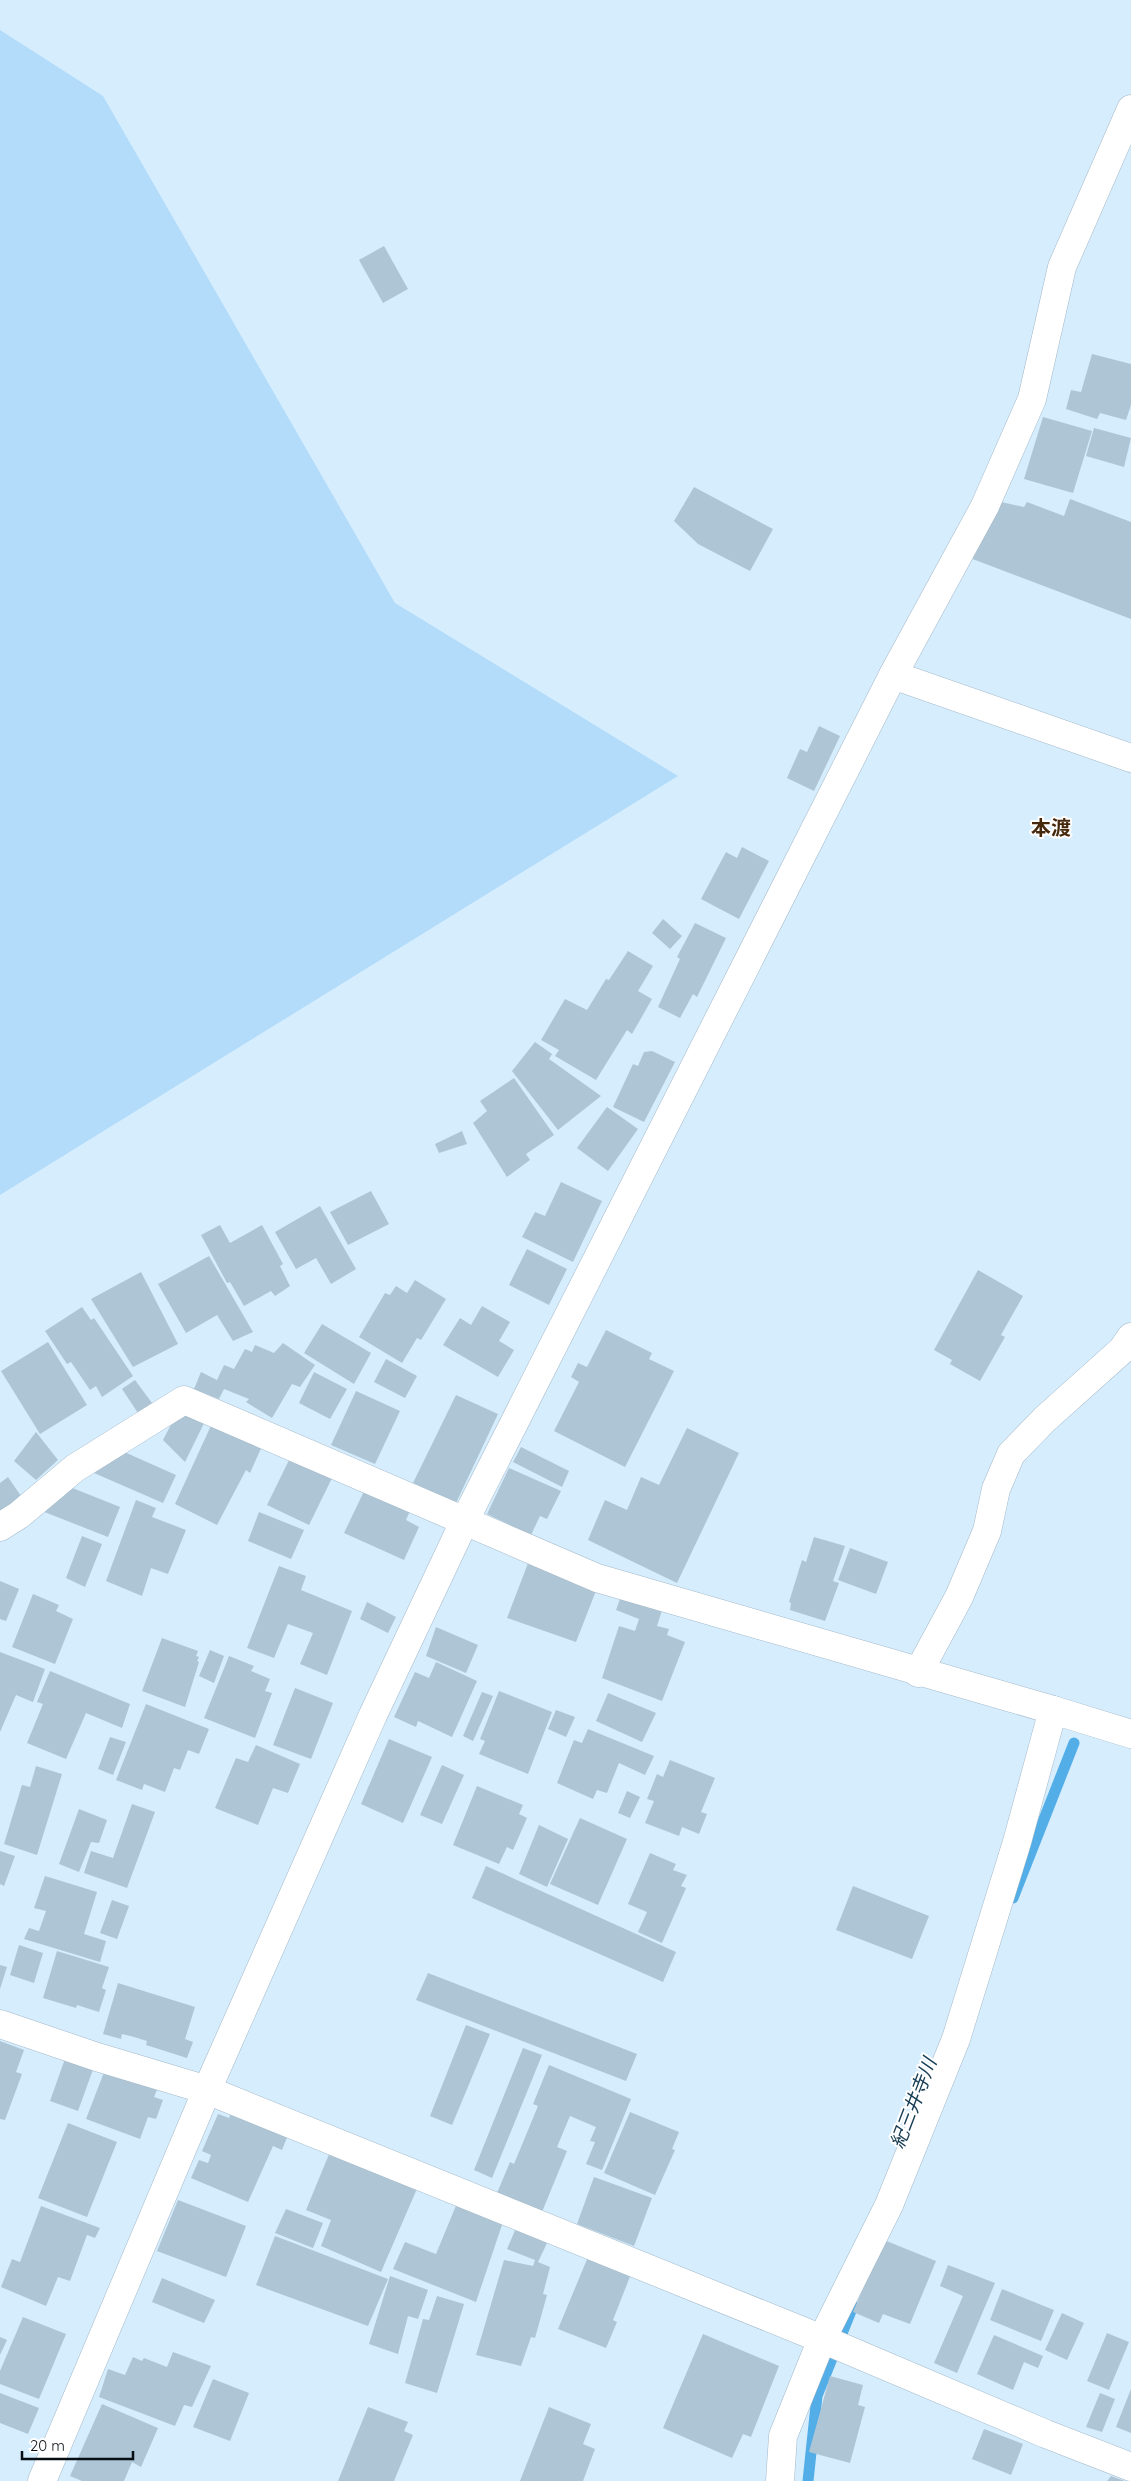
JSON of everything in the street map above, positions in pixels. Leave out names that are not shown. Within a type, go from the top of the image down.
[{"type":"street","points":[[42,2481],[207,2090],[373,1715],[465,1520],[893,675],[985,506],[1032,399],[1062,267],[1131,109]]},
{"type":"street","points":[[893,675],[1131,758]]},
{"type":"street","points":[[918,1673],[963,1588],[987,1531],[996,1489],[1011,1454],[1045,1419],[1122,1350],[1131,1337]]},
{"type":"street","points":[[0,1527],[19,1515],[75,1468],[184,1400],[597,1578],[1131,1734]]},
{"type":"street","points":[[780,2481],[783,2436],[822,2339],[888,2205],[956,2039],[1017,1842],[1053,1710]]},
{"type":"street","points":[[0,2024],[96,2057],[207,2090],[822,2339],[1046,2434],[1131,2467]]},
{"type":"shaded area","points":[[0,30],[103,96],[395,603],[678,776],[0,1195]]},
{"type":"building","points":[[384,246],[408,289],[383,303],[359,260]]},
{"type":"building","points":[[1092,354],[1131,364],[1131,405],[1126,420],[1100,413],[1097,419],[1066,409],[1071,390],[1081,392]]},
{"type":"building","points":[[1043,417],[1092,431],[1073,493],[1024,479]]},
{"type":"building","points":[[1094,428],[1131,438],[1124,467],[1086,456]]},
{"type":"building","points":[[694,487],[773,529],[750,571],[698,544],[674,521]]},
{"type":"building","points":[[1070,499],[1131,522],[1131,619],[970,558],[1001,502],[1024,507],[1027,502],[1064,516]]},
{"type":"building","points":[[819,726],[840,736],[814,791],[787,778],[800,749],[807,752]]},
{"type":"building","points":[[742,847],[769,861],[739,919],[701,899],[726,852],[737,858]]},
{"type":"building","points":[[663,919],[682,936],[670,949],[652,933]]},
{"type":"building","points":[[695,923],[726,938],[697,997],[693,994],[680,1018],[658,1007],[680,959],[677,957]]},
{"type":"building","points":[[628,951],[653,966],[638,991],[652,999],[632,1034],[627,1030],[596,1080],[555,1056],[559,1050],[541,1040],[565,999],[587,1010],[606,979],[609,980]]},
{"type":"building","points":[[535,1042],[552,1054],[549,1059],[601,1096],[558,1130],[512,1071]]},
{"type":"building","points":[[652,1051],[675,1062],[644,1122],[613,1107],[633,1064],[638,1066],[644,1052]]},
{"type":"building","points":[[514,1078],[554,1135],[526,1154],[530,1160],[507,1177],[473,1123],[487,1111],[480,1101]]},
{"type":"building","points":[[607,1107],[638,1129],[608,1171],[577,1148]]},
{"type":"building","points":[[462,1131],[467,1144],[439,1153],[435,1144]]},
{"type":"building","points":[[561,1182],[602,1201],[573,1262],[522,1237],[535,1212],[545,1216]]},
{"type":"building","points":[[371,1191],[389,1224],[348,1245],[330,1212]]},
{"type":"building","points":[[320,1206],[356,1269],[331,1284],[316,1258],[296,1269],[275,1232]]},
{"type":"building","points":[[220,1225],[230,1243],[262,1225],[283,1264],[280,1266],[290,1286],[275,1296],[271,1291],[244,1306],[230,1282],[227,1283],[201,1235]]},
{"type":"building","points":[[527,1249],[567,1269],[549,1305],[509,1285]]},
{"type":"building","points":[[209,1256],[253,1332],[233,1341],[217,1315],[186,1333],[158,1284]]},
{"type":"building","points":[[978,1270],[1023,1296],[1001,1335],[1005,1337],[980,1381],[950,1364],[952,1360],[934,1350]]},
{"type":"building","points":[[141,1272],[178,1344],[133,1367],[91,1299]]},
{"type":"building","points":[[415,1280],[446,1299],[421,1340],[417,1338],[402,1363],[359,1337],[385,1293],[390,1295],[396,1286],[407,1293]]},
{"type":"building","points":[[482,1306],[510,1322],[499,1341],[514,1350],[498,1377],[443,1345],[460,1318],[471,1325]]},
{"type":"building","points":[[82,1307],[91,1320],[94,1318],[133,1376],[102,1397],[96,1386],[90,1390],[71,1362],[67,1364],[45,1331]]},
{"type":"building","points":[[322,1324],[371,1353],[354,1384],[304,1353]]},
{"type":"building","points":[[606,1330],[652,1353],[649,1359],[674,1371],[625,1467],[554,1431],[579,1382],[571,1377],[578,1363],[587,1367]]},
{"type":"building","points":[[48,1342],[87,1405],[40,1434],[1,1371]]},
{"type":"building","points":[[283,1343],[315,1365],[300,1387],[292,1384],[272,1418],[246,1402],[249,1399],[224,1389],[219,1399],[194,1389],[201,1372],[217,1380],[224,1365],[234,1369],[245,1349],[252,1352],[255,1345],[274,1353]]},
{"type":"building","points":[[386,1359],[417,1376],[405,1398],[374,1382]]},
{"type":"building","points":[[314,1372],[347,1389],[330,1419],[299,1403]]},
{"type":"building","points":[[135,1380],[152,1403],[138,1413],[122,1389]]},
{"type":"building","points":[[356,1391],[400,1411],[375,1464],[331,1445]]},
{"type":"building","points":[[456,1395],[498,1414],[456,1503],[413,1483]]},
{"type":"building","points":[[177,1413],[209,1413],[185,1462],[163,1440]]},
{"type":"building","points":[[214,1419],[263,1444],[250,1473],[246,1470],[217,1525],[175,1504]]},
{"type":"building","points":[[687,1428],[739,1453],[677,1583],[588,1540],[605,1500],[627,1510],[641,1477],[659,1485]]},
{"type":"building","points":[[36,1432],[58,1460],[36,1480],[14,1461]]},
{"type":"building","points":[[521,1447],[569,1471],[562,1487],[513,1462]]},
{"type":"building","points":[[122,1451],[176,1475],[163,1503],[94,1473]]},
{"type":"building","points":[[291,1456],[333,1476],[309,1525],[267,1505]]},
{"type":"building","points":[[509,1468],[561,1491],[547,1519],[540,1516],[531,1535],[487,1514]]},
{"type":"building","points":[[8,1477],[21,1496],[0,1512],[0,1483]]},
{"type":"building","points":[[367,1485],[413,1504],[406,1520],[419,1527],[404,1560],[344,1533]]},
{"type":"building","points":[[70,1487],[120,1507],[108,1537],[42,1511]]},
{"type":"building","points":[[136,1500],[156,1508],[152,1517],[186,1530],[168,1574],[151,1568],[142,1596],[106,1581]]},
{"type":"building","points":[[259,1512],[304,1530],[291,1559],[248,1541]]},
{"type":"building","points":[[82,1536],[102,1544],[85,1587],[66,1578]]},
{"type":"building","points":[[814,1537],[845,1546],[833,1581],[839,1583],[825,1621],[790,1610],[791,1603],[789,1602],[802,1560],[806,1562]]},
{"type":"building","points":[[850,1548],[888,1562],[876,1594],[838,1580]]},
{"type":"building","points":[[530,1558],[599,1583],[576,1642],[507,1618]]},
{"type":"building","points":[[279,1566],[306,1576],[301,1590],[352,1611],[327,1675],[300,1664],[313,1633],[288,1624],[274,1658],[247,1648]]},
{"type":"building","points":[[0,1581],[19,1589],[6,1621],[0,1619]]},
{"type":"building","points":[[625,1585],[665,1601],[657,1626],[669,1629],[667,1635],[685,1642],[662,1701],[602,1678],[619,1626],[635,1631],[639,1619],[616,1610]]},
{"type":"building","points":[[33,1594],[59,1605],[56,1611],[73,1619],[55,1664],[12,1647]]},
{"type":"building","points":[[367,1602],[396,1617],[388,1633],[360,1619]]},
{"type":"building","points":[[436,1627],[478,1645],[466,1673],[426,1656]]},
{"type":"building","points":[[162,1638],[198,1651],[196,1656],[199,1657],[197,1661],[199,1662],[185,1707],[142,1691]]},
{"type":"building","points":[[210,1650],[224,1656],[214,1683],[199,1676]]},
{"type":"building","points":[[0,1652],[45,1669],[33,1702],[16,1695],[0,1732]]},
{"type":"building","points":[[229,1656],[254,1666],[251,1671],[270,1679],[265,1691],[272,1693],[255,1738],[204,1718]]},
{"type":"building","points":[[436,1662],[477,1681],[452,1737],[418,1721],[416,1727],[394,1717],[415,1672],[429,1678]]},
{"type":"building","points":[[50,1671],[130,1704],[122,1728],[86,1713],[66,1759],[27,1743],[43,1704],[37,1702]]},
{"type":"building","points":[[295,1688],[333,1703],[311,1759],[273,1745]]},
{"type":"building","points":[[499,1691],[552,1712],[528,1774],[479,1754],[485,1741],[480,1739]]},
{"type":"building","points":[[482,1692],[493,1696],[473,1741],[463,1736]]},
{"type":"building","points":[[608,1693],[656,1713],[642,1742],[596,1721]]},
{"type":"building","points":[[146,1704],[209,1729],[199,1754],[188,1750],[180,1770],[174,1768],[165,1792],[144,1784],[142,1790],[116,1780]]},
{"type":"building","points":[[556,1710],[575,1717],[566,1737],[548,1729]]},
{"type":"building","points":[[588,1729],[654,1756],[645,1775],[619,1763],[607,1793],[597,1790],[593,1799],[557,1783],[574,1740],[582,1743]]},
{"type":"building","points":[[110,1737],[126,1742],[113,1775],[98,1769]]},
{"type":"building","points":[[389,1739],[432,1757],[403,1823],[361,1804]]},
{"type":"building","points":[[256,1745],[300,1764],[288,1793],[273,1788],[258,1825],[215,1808],[236,1758],[248,1762]]},
{"type":"building","points":[[670,1760],[715,1778],[701,1812],[707,1814],[699,1834],[682,1827],[679,1836],[645,1823],[654,1801],[647,1799],[657,1774],[663,1777]]},
{"type":"building","points":[[442,1765],[464,1775],[442,1824],[420,1815]]},
{"type":"building","points":[[36,1766],[62,1774],[37,1855],[4,1844],[22,1785],[30,1787]]},
{"type":"building","points":[[477,1786],[523,1805],[519,1814],[527,1818],[513,1850],[507,1847],[499,1864],[453,1845]]},
{"type":"building","points":[[627,1791],[640,1797],[630,1818],[618,1813]]},
{"type":"building","points":[[132,1804],[155,1812],[127,1888],[84,1873],[91,1851],[113,1858]]},
{"type":"building","points":[[79,1809],[107,1820],[99,1843],[91,1842],[79,1872],[59,1864]]},
{"type":"building","points":[[580,1818],[627,1839],[598,1905],[550,1884]]},
{"type":"building","points":[[539,1825],[568,1839],[547,1887],[519,1874]]},
{"type":"building","points":[[0,1851],[15,1856],[4,1886],[0,1884]]},
{"type":"building","points":[[650,1853],[676,1864],[673,1870],[687,1875],[681,1886],[686,1888],[662,1943],[638,1932],[647,1912],[628,1904]]},
{"type":"building","points":[[486,1866],[676,1952],[663,1982],[472,1898]]},
{"type":"building","points":[[45,1876],[97,1892],[84,1934],[106,1941],[100,1962],[24,1939],[29,1928],[39,1931],[46,1911],[34,1908]]},
{"type":"building","points":[[853,1886],[929,1916],[912,1959],[836,1930]]},
{"type":"building","points":[[112,1900],[129,1906],[117,1939],[100,1933]]},
{"type":"building","points":[[19,1945],[43,1953],[34,1983],[10,1975]]},
{"type":"building","points":[[57,1951],[109,1967],[102,1988],[106,1990],[99,2012],[77,2005],[76,2008],[43,1998]]},
{"type":"building","points":[[0,1965],[7,1967],[0,1989]]},
{"type":"building","points":[[428,1973],[637,2054],[626,2081],[416,2000]]},
{"type":"building","points":[[118,1983],[195,2007],[185,2039],[193,2042],[187,2058],[146,2045],[147,2041],[134,2037],[122,2034],[121,2039],[103,2034]]},
{"type":"building","points":[[466,2025],[490,2034],[452,2125],[430,2116]]},
{"type":"building","points":[[0,2041],[24,2050],[16,2072],[22,2074],[5,2120],[0,2119]]},
{"type":"building","points":[[523,2048],[542,2055],[492,2178],[474,2170]]},
{"type":"building","points":[[67,2053],[95,2064],[78,2111],[50,2101]]},
{"type":"building","points":[[108,2062],[161,2080],[154,2097],[163,2100],[156,2119],[148,2117],[140,2139],[86,2119]]},
{"type":"building","points":[[549,2065],[631,2099],[602,2170],[586,2164],[595,2142],[590,2141],[596,2127],[570,2116],[557,2147],[567,2151],[542,2212],[497,2193],[510,2162],[514,2164],[538,2106],[533,2104]]},
{"type":"building","points":[[238,2097],[294,2120],[282,2150],[273,2146],[248,2202],[191,2178],[199,2160],[208,2163],[211,2155],[202,2151],[218,2114],[229,2118]]},
{"type":"building","points":[[630,2112],[679,2132],[672,2149],[675,2150],[655,2195],[604,2173]]},
{"type":"building","points":[[68,2123],[117,2142],[87,2217],[38,2198]]},
{"type":"building","points":[[332,2147],[419,2184],[381,2272],[321,2246],[331,2220],[306,2210]]},
{"type":"building","points":[[594,2177],[652,2198],[634,2246],[577,2224]]},
{"type":"building","points":[[460,2196],[505,2216],[476,2302],[393,2269],[405,2242],[436,2254]]},
{"type":"building","points":[[178,2200],[246,2226],[226,2277],[157,2251]]},
{"type":"building","points":[[41,2206],[100,2228],[95,2238],[87,2235],[70,2281],[58,2277],[46,2306],[1,2287],[12,2259],[20,2262]]},
{"type":"building","points":[[286,2209],[323,2223],[313,2248],[275,2233]]},
{"type":"building","points":[[516,2228],[548,2241],[538,2262],[550,2267],[543,2294],[547,2295],[535,2338],[531,2337],[521,2366],[476,2355],[504,2260],[533,2266],[535,2260],[507,2249]]},
{"type":"building","points":[[275,2236],[388,2279],[368,2326],[256,2285]]},
{"type":"building","points":[[884,2240],[936,2261],[910,2324],[883,2314],[879,2323],[853,2312]]},
{"type":"building","points":[[588,2257],[631,2274],[613,2320],[617,2322],[606,2348],[558,2329]]},
{"type":"building","points":[[948,2265],[995,2283],[957,2373],[934,2363],[963,2296],[940,2286]]},
{"type":"building","points":[[390,2276],[428,2290],[418,2319],[408,2316],[398,2354],[369,2344]]},
{"type":"building","points":[[162,2278],[215,2300],[204,2323],[152,2302]]},
{"type":"building","points":[[1002,2289],[1054,2310],[1041,2341],[990,2320]]},
{"type":"building","points":[[437,2296],[464,2304],[437,2393],[405,2383],[423,2319],[429,2320]]},
{"type":"building","points":[[1062,2313],[1084,2323],[1067,2360],[1045,2350]]},
{"type":"building","points":[[23,2317],[66,2334],[39,2399],[0,2384],[0,2371]]},
{"type":"building","points":[[1107,2333],[1129,2342],[1109,2390],[1087,2381]]},
{"type":"building","points":[[703,2334],[779,2366],[751,2437],[743,2434],[732,2458],[663,2428]]},
{"type":"building","points":[[994,2335],[1043,2356],[1038,2368],[1024,2362],[1013,2390],[977,2374]]},
{"type":"building","points":[[0,2337],[7,2340],[0,2355]]},
{"type":"building","points":[[173,2352],[211,2366],[192,2407],[184,2405],[175,2426],[99,2397],[108,2369],[125,2375],[133,2357],[142,2361],[144,2358],[167,2367]]},
{"type":"building","points":[[830,2376],[863,2385],[858,2405],[865,2407],[850,2463],[809,2452]]},
{"type":"building","points":[[213,2379],[249,2393],[230,2441],[193,2427]]},
{"type":"building","points":[[1131,2389],[1131,2433],[1116,2427]]},
{"type":"building","points":[[0,2393],[39,2408],[28,2434],[0,2423]]},
{"type":"building","points":[[1100,2393],[1115,2399],[1102,2432],[1086,2427]]},
{"type":"building","points":[[102,2404],[158,2428],[141,2467],[132,2462],[124,2481],[82,2481],[70,2476]]},
{"type":"building","points":[[368,2407],[408,2422],[404,2431],[413,2435],[394,2481],[338,2481]]},
{"type":"building","points":[[549,2407],[591,2424],[583,2444],[595,2449],[583,2481],[520,2481]]},
{"type":"building","points":[[984,2429],[1023,2444],[1011,2475],[972,2459]]},
{"type":"building","points":[[1111,2476],[1125,2481],[1107,2481]]},
{"type":"waterway","name":"紀三井寺川","points":[[1013,1898],[1074,1743]]},
{"type":"waterway","name":"紀三井寺川","points":[[808,2481],[817,2396],[853,2306]]},
{"type":"district","name":"本渡","points":[[1051,828]]}]
